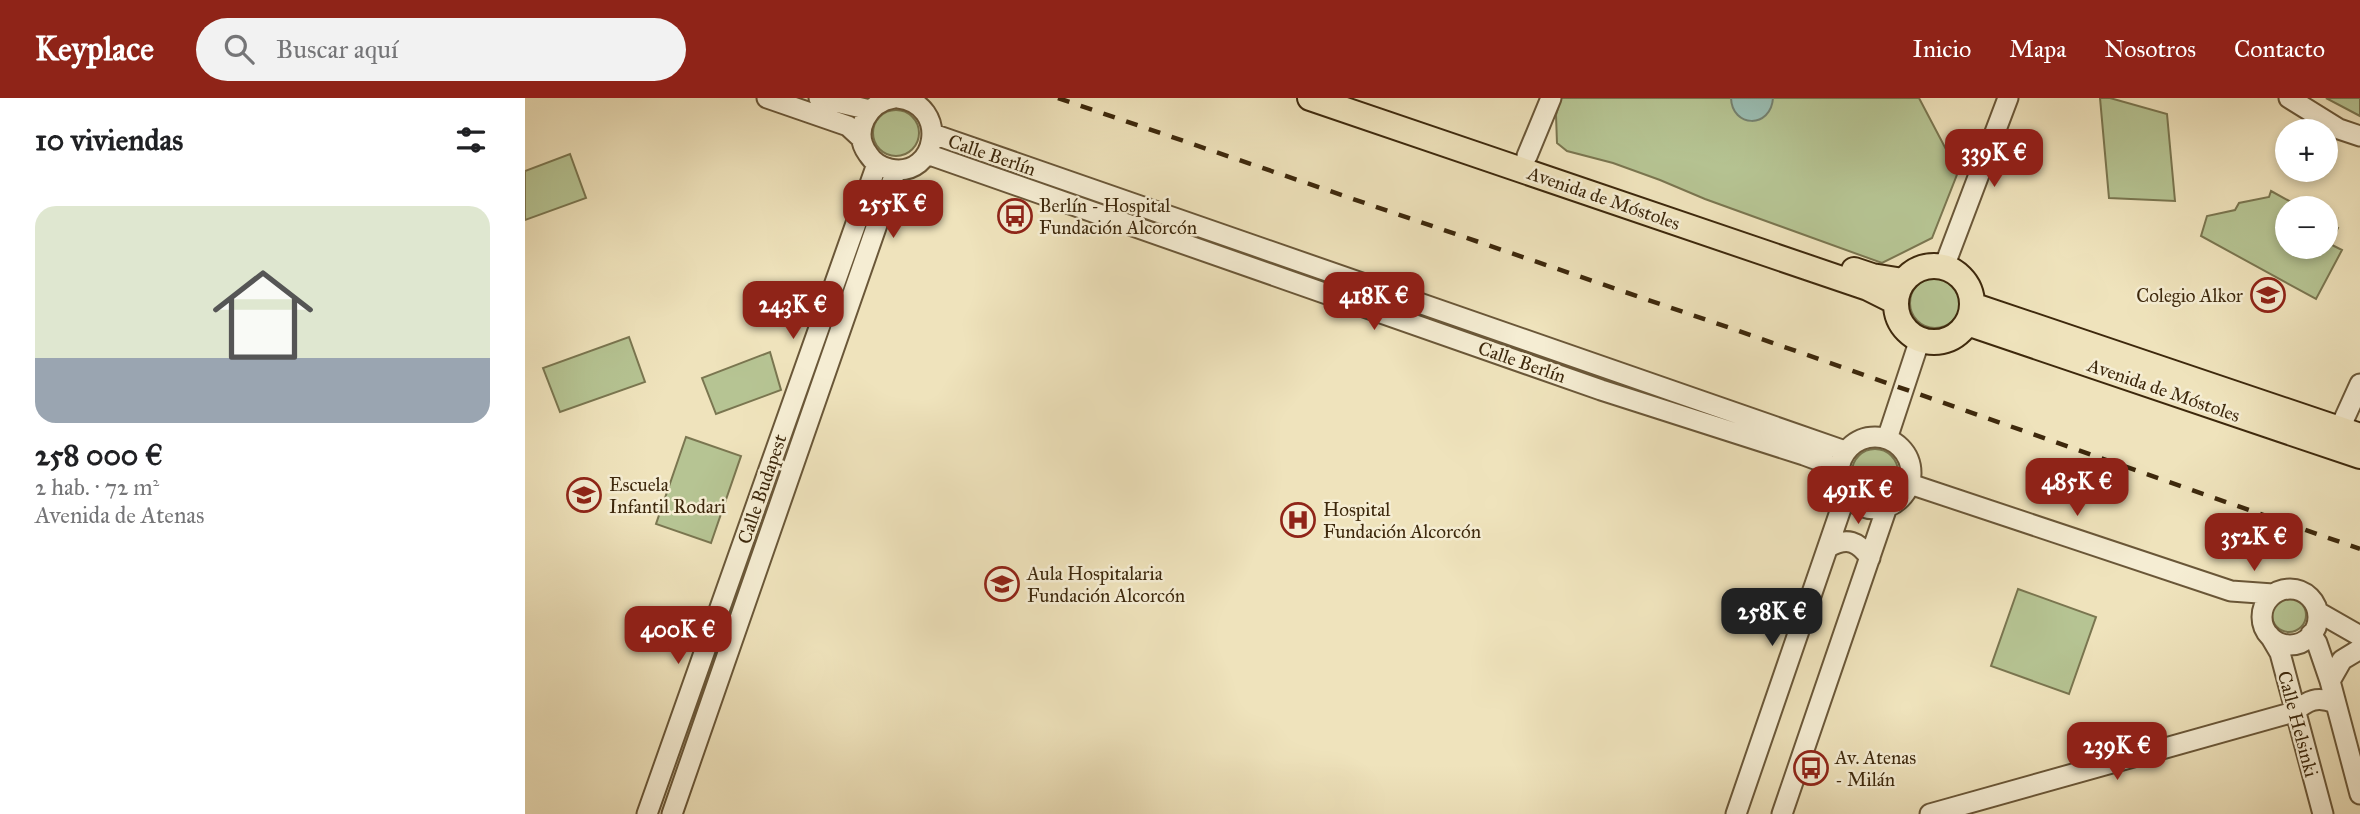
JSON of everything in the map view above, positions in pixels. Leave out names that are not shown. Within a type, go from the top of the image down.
[{"type":"main road","name":"Avenida de Móstoles","points":[[1310,98],[1868,288],[1900,292]]},
{"type":"main road","name":"Avenida de Móstoles","points":[[1361,98],[1872,276],[1900,292]]},
{"type":"main road","points":[[1933,265],[1944,267],[1956,272],[1965,281],[1971,293],[1970,314],[1952,338],[1930,341],[1920,338],[1902,324],[1900,292],[1921,268],[1933,265]]},
{"type":"main road","name":"Avenida de Móstoles","points":[[1970,314],[2350,432]]},
{"type":"main road","name":"Avenida de Móstoles","points":[[1970,314],[2360,456]]},
{"type":"street","points":[[767,98],[848,126],[861,138],[869,157],[877,164],[896,170],[913,166],[927,154],[933,134],[928,116],[922,108],[914,102],[896,98],[877,103],[870,110],[865,118],[861,138]]},
{"type":"street","points":[[819,98],[870,110]]},
{"type":"street","points":[[1527,156],[1551,98]]},
{"type":"street","points":[[1944,267],[2008,98]]},
{"type":"street","points":[[2271,98],[2305,119]]},
{"type":"street","points":[[2289,98],[2339,129],[2360,136]]},
{"type":"street","name":"Calle Berlín","points":[[933,134],[1845,451]]},
{"type":"street","points":[[2338,137],[2360,147]]},
{"type":"street","name":"Calle Berlín","points":[[927,154],[1601,390],[1804,455],[1839,472]]},
{"type":"street","name":"Calle Budapest","points":[[647,814],[877,164]]},
{"type":"street","name":"Calle Budapest","points":[[672,814],[896,170]]},
{"type":"street","points":[[1887,439],[1920,338]]},
{"type":"street","points":[[2350,432],[2360,384]]},
{"type":"street","points":[[1876,436],[1887,439],[1898,444],[1905,453],[1910,464],[1910,484],[1896,502],[1887,507],[1864,507],[1854,502],[1840,484],[1839,472],[1845,451],[1864,438],[1876,436]]},
{"type":"street","points":[[1910,484],[2231,591],[2273,594],[2290,589],[2299,590],[2313,601],[2318,612],[2317,626],[2312,633],[2296,644],[2277,642],[2270,636],[2265,630],[2262,616],[2263,607],[2273,594]]},
{"type":"street","points":[[1736,814],[1846,494]]},
{"type":"street","points":[[1788,808],[1887,507]]},
{"type":"street","points":[[1829,547],[1839,541],[1853,540],[1870,558]]},
{"type":"street","points":[[2231,591],[2262,616]]},
{"type":"street","points":[[2318,612],[2360,638]]},
{"type":"street","points":[[2312,633],[2360,638]]},
{"type":"street","points":[[2312,633],[2330,681],[2360,794]]},
{"type":"street","name":"Calle Helsinki","points":[[2270,636],[2280,653],[2323,814]]},
{"type":"street","points":[[2330,681],[2342,660],[2360,649]]},
{"type":"street","points":[[694,682],[699,693],[711,701]]},
{"type":"street","points":[[1930,814],[2294,712],[2314,699],[2322,698],[2335,703]]},
{"type":"street","points":[[684,709],[711,701]]},
{"type":"green space","points":[[1561,98],[1919,98],[1958,172],[1932,238],[1882,263],[1613,163],[1567,151],[1557,143],[1556,115]]},
{"type":"green space","points":[[2100,98],[2110,98],[2167,114],[2175,201],[2109,198]]},
{"type":"green space","points":[[2326,98],[2360,98],[2360,116]]},
{"type":"green space","points":[[896,110],[912,117],[919,133],[912,149],[896,156],[880,149],[873,133],[880,117]]},
{"type":"green space","points":[[570,154],[586,198],[525,220],[525,171]]},
{"type":"green space","points":[[2271,191],[2280,196],[2275,196],[2275,259],[2337,259],[2316,299],[2201,236],[2207,216],[2235,210],[2239,203],[2269,197]]},
{"type":"green space","points":[[1935,278],[1953,285],[1960,303],[1953,321],[1935,328],[1917,321],[1910,303],[1917,285]]},
{"type":"green space","points":[[629,337],[645,382],[560,412],[543,368]]},
{"type":"green space","points":[[770,352],[781,390],[716,414],[702,378]]},
{"type":"green space","points":[[686,437],[741,456],[711,543],[656,524]]},
{"type":"green space","points":[[1875,449],[1891,456],[1898,472],[1891,488],[1875,495],[1859,488],[1852,472],[1859,456]]},
{"type":"green space","points":[[2018,589],[2096,617],[2069,694],[1991,666]]},
{"type":"green space","points":[[2289,598],[2301,603],[2306,615],[2301,627],[2289,632],[2277,627],[2272,615],[2277,603]]},
{"type":"water","points":[[1731,98],[1773,98],[1766,115],[1752,121],[1738,115]]},
{"type":"railway","points":[[1058,98],[1736,330],[2360,549]]},
{"type":"place","name":"Berlín - Hospital Fundación Alcorcón","points":[[1015,216]]},
{"type":"place","name":"Colegio Alkor","points":[[2268,295]]},
{"type":"place","name":"Escuela Infantil Rodari","points":[[584,495]]},
{"type":"place","name":"Hospital Fundación Alcorcón","points":[[1298,520]]},
{"type":"place","name":"Aula Hospitalaria Fundación Alcorcón","points":[[1002,584]]},
{"type":"place","name":"Av. Atenas - Milán","points":[[1811,768]]}]
